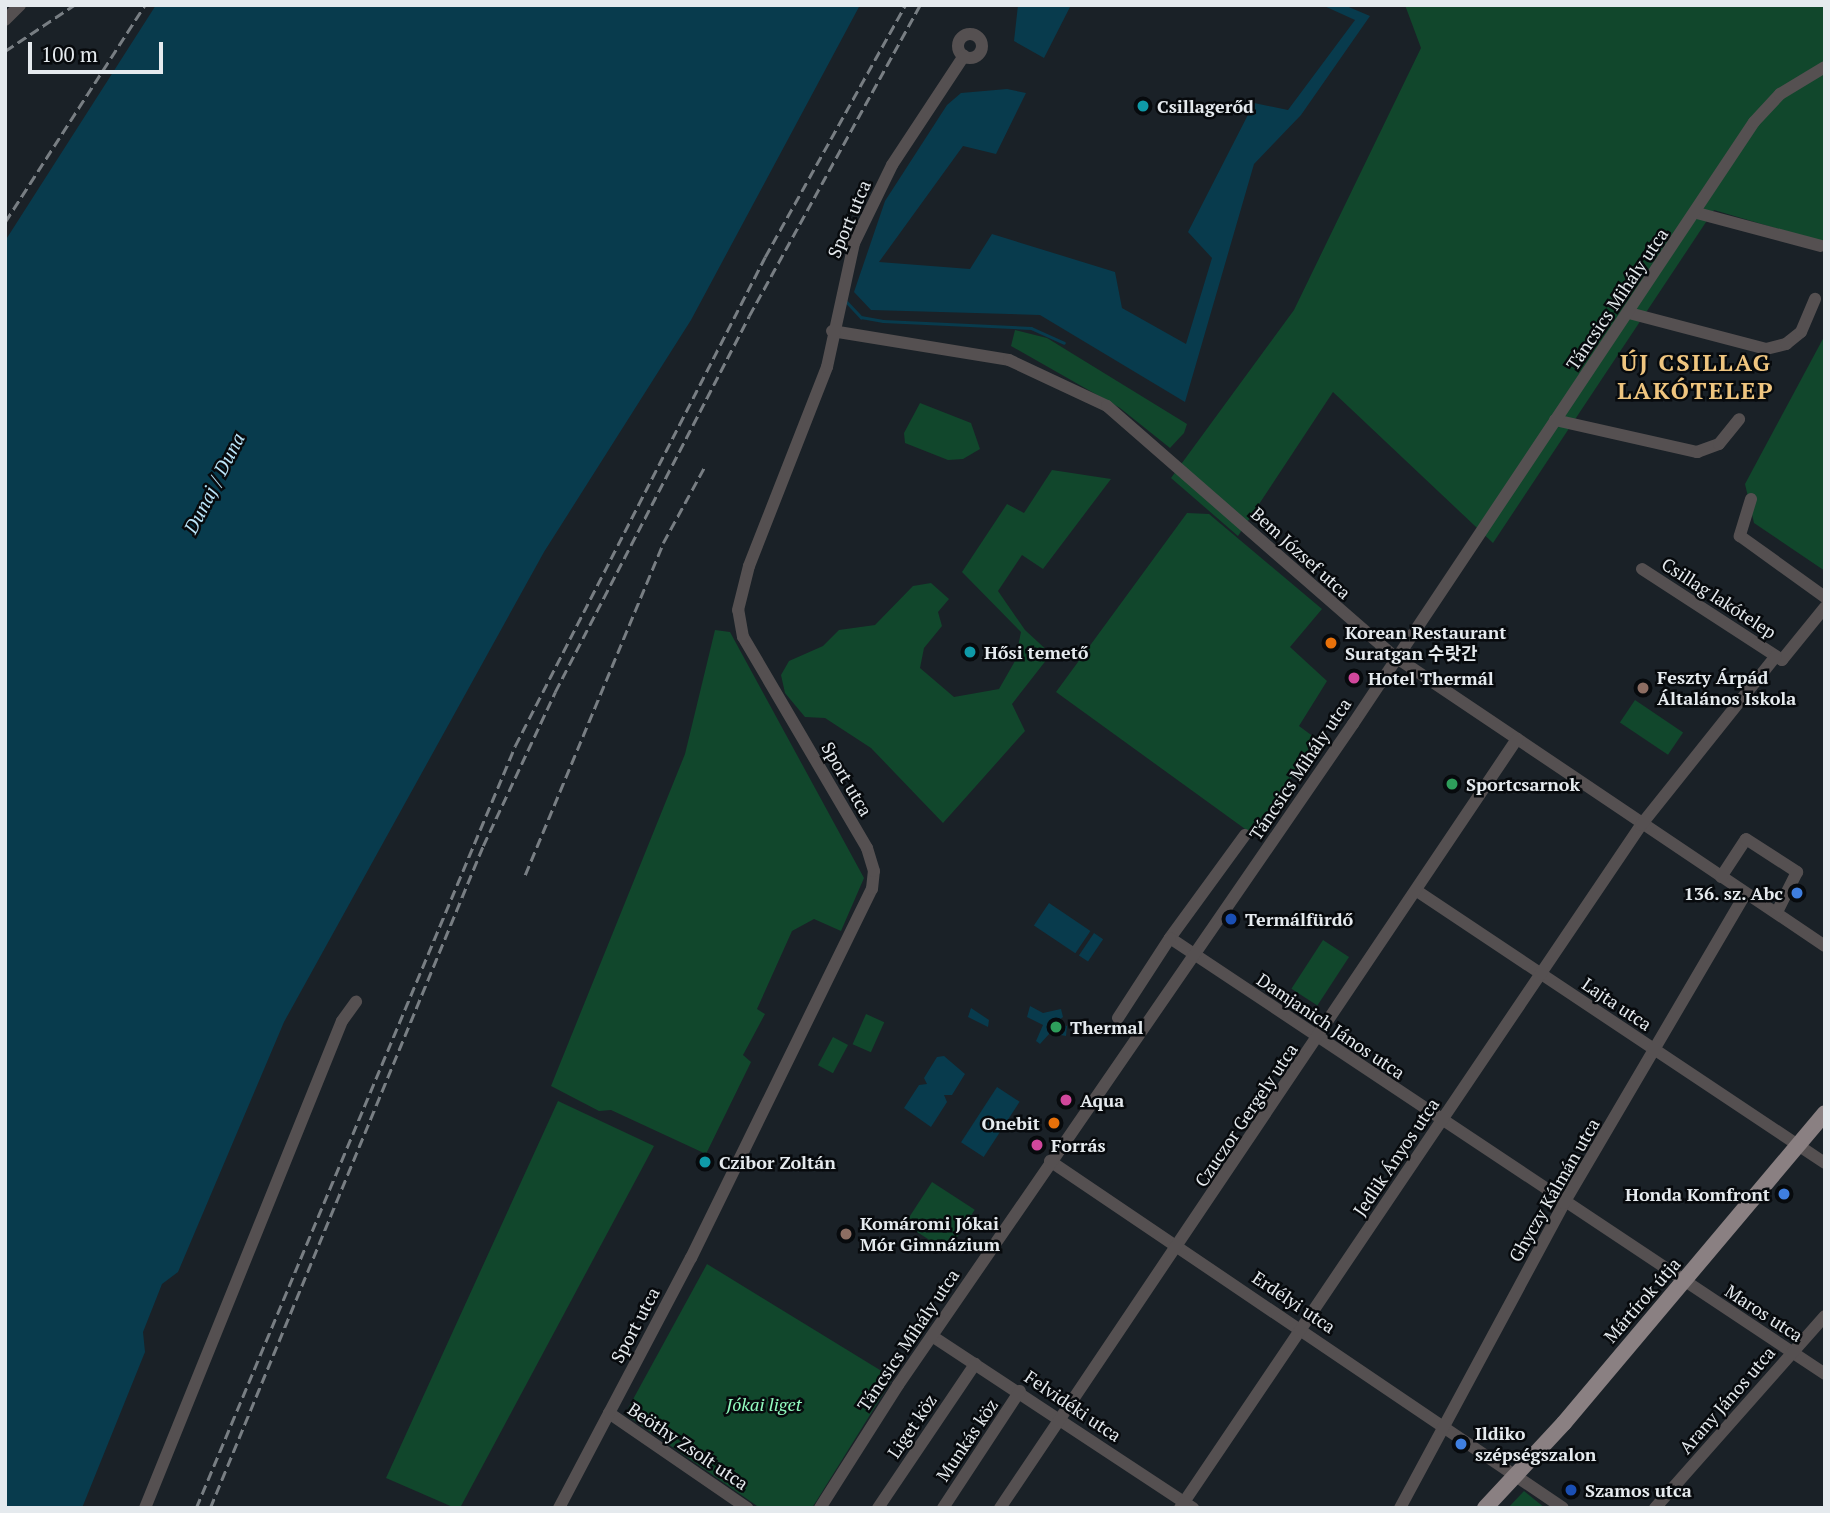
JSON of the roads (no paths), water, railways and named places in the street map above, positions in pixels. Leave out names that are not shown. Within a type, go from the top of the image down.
[{"type":"main road","name":"Mártírok útja","points":[[1485,1508],[1516,1476],[1684,1282],[1825,1114]]},
{"type":"street","points":[[5,20],[20,5]]},
{"type":"street","name":"Sport utca","points":[[559,1508],[691,1258],[874,879],[867,848],[743,637],[738,610],[749,566],[819,393],[854,243],[878,189],[964,57]]},
{"type":"street","name":"Táncsics Mihály utca","points":[[821,1508],[1050,1161],[1194,954],[1769,104],[1825,67]]},
{"type":"street","points":[[1697,213],[1821,246]]},
{"type":"street","points":[[1629,313],[1766,349],[1786,344],[1801,332],[1815,299]]},
{"type":"street","name":"Bem József utca","points":[[832,331],[995,356],[1093,397],[1115,412],[1396,657],[1641,825],[1825,946]]},
{"type":"street","points":[[1555,420],[1697,452],[1719,444],[1739,419]]},
{"type":"street","points":[[1751,499],[1740,536],[1825,597]]},
{"type":"street","name":"Csillag lakótelep","points":[[1642,569],[1782,660],[1825,607]]},
{"type":"street","points":[[1811,624],[1825,631]]},
{"type":"street","name":"Csillag lakótelep","points":[[1641,825],[1776,656]]},
{"type":"street","name":"Czuczor Gergely utca","points":[[1000,1508],[1058,1418],[1319,1038],[1517,739]]},
{"type":"street","name":"Jedlik Ányos utca","points":[[1186,1506],[1302,1328],[1641,825]]},
{"type":"street","points":[[1118,1018],[1170,938],[1245,835]]},
{"type":"street","points":[[1721,877],[1746,839],[1799,876],[1777,912]]},
{"type":"street","name":"Lajta utca","points":[[1417,891],[1825,1163]]},
{"type":"street","name":"Ghyczy Kálmán utca","points":[[1400,1508],[1564,1203],[1656,1051],[1746,893]]},
{"type":"street","name":"Damjanich János utca","points":[[1170,938],[1684,1282]]},
{"type":"street","points":[[145,1508],[342,1021],[356,1002]]},
{"type":"street","name":"Erdélyi utca","points":[[1050,1161],[1302,1328],[1516,1476]]},
{"type":"street","name":"Maros utca","points":[[1684,1282],[1825,1374]]},
{"type":"street","name":"Arany János utca","points":[[1655,1508],[1825,1316]]},
{"type":"street","name":"Felvidéki utca","points":[[932,1336],[1020,1391],[1186,1506]]},
{"type":"street","name":"Liget köz","points":[[878,1508],[975,1364]]},
{"type":"street","name":"Munkás köz","points":[[943,1508],[1020,1391]]},
{"type":"street","name":"Beöthy Zsolt utca","points":[[609,1413],[747,1508]]},
{"type":"street","points":[[1516,1476],[1563,1508]]},
{"type":"water","name":"Dunaj / Duna","points":[[156,5],[860,5],[691,320],[544,552],[284,1022],[178,1272],[162,1284],[143,1332],[145,1352],[82,1508],[5,1508],[5,241]]},
{"type":"water","points":[[1018,5],[1071,5],[1044,58],[1014,41]]},
{"type":"water","points":[[1322,5],[1344,5],[1370,16],[1301,115],[1254,164],[1185,402],[1040,315],[871,310],[854,292],[885,201],[947,105],[961,93],[1007,89],[1026,93],[996,154],[963,146],[879,262],[970,269],[992,234],[1115,272],[1122,308],[1186,344],[1212,258],[1188,232],[1254,103],[1288,110],[1355,20]]},
{"type":"water","points":[[1049,903],[1090,931],[1075,953],[1034,925]]},
{"type":"water","points":[[1094,933],[1103,939],[1088,962],[1079,955]]},
{"type":"water","name":"Thermal","points":[[1030,1006],[1043,1013],[1061,1009],[1063,1017],[1055,1023],[1067,1026],[1066,1036],[1050,1033],[1040,1044],[1036,1041],[1043,1025],[1027,1017]]},
{"type":"water","points":[[971,1008],[989,1020],[988,1027],[968,1017]]},
{"type":"water","points":[[944,1056],[965,1074],[952,1095],[944,1095],[947,1102],[931,1127],[904,1108],[919,1085],[927,1084],[924,1078],[937,1057]]},
{"type":"water","points":[[997,1087],[1020,1102],[984,1157],[961,1142]]},
{"type":"waterway","points":[[847,302],[861,317],[883,321],[1031,328],[1064,343]]},
{"type":"railway","points":[[5,51],[74,5]]},
{"type":"railway","points":[[5,222],[145,5]]},
{"type":"railway","points":[[196,1508],[515,746],[765,257],[905,5]]},
{"type":"railway","points":[[210,1508],[483,846],[555,692],[749,316],[920,5]]},
{"type":"railway","points":[[525,875],[663,543],[705,466]]},
{"type":"place","name":"Csillagerőd","points":[[1143,106]]},
{"type":"place","name":"Korean Restaurant Suratgan 수랏간","points":[[1331,643]]},
{"type":"place","name":"Hősi temető","points":[[970,652]]},
{"type":"place","name":"Hotel Thermál","points":[[1354,678]]},
{"type":"place","name":"Feszty Árpád Általános Iskola","points":[[1643,688]]},
{"type":"place","name":"Sportcsarnok","points":[[1452,784]]},
{"type":"place","name":"136. sz. Abc","points":[[1797,893]]},
{"type":"place","name":"Termálfürdő","points":[[1231,919]]},
{"type":"place","name":"Thermal","points":[[1056,1027]]},
{"type":"place","name":"Aqua","points":[[1066,1100]]},
{"type":"place","name":"Onebit","points":[[1054,1123]]},
{"type":"place","name":"Forrás","points":[[1037,1145]]},
{"type":"place","name":"Czibor Zoltán","points":[[705,1162]]},
{"type":"place","name":"Honda Komfront","points":[[1784,1194]]},
{"type":"place","name":"Komáromi Jókai Mór Gimnázium","points":[[846,1234]]},
{"type":"place","name":"Ildiko szépségszalon","points":[[1461,1444]]},
{"type":"place","name":"Szamos utca","points":[[1571,1490]]},
{"type":"district","name":"ÚJ CSILLAG LAKÓTELEP","points":[[1696,377]]},
{"type":"park label","name":"Jókai liget","points":[[764,1404]]}]
